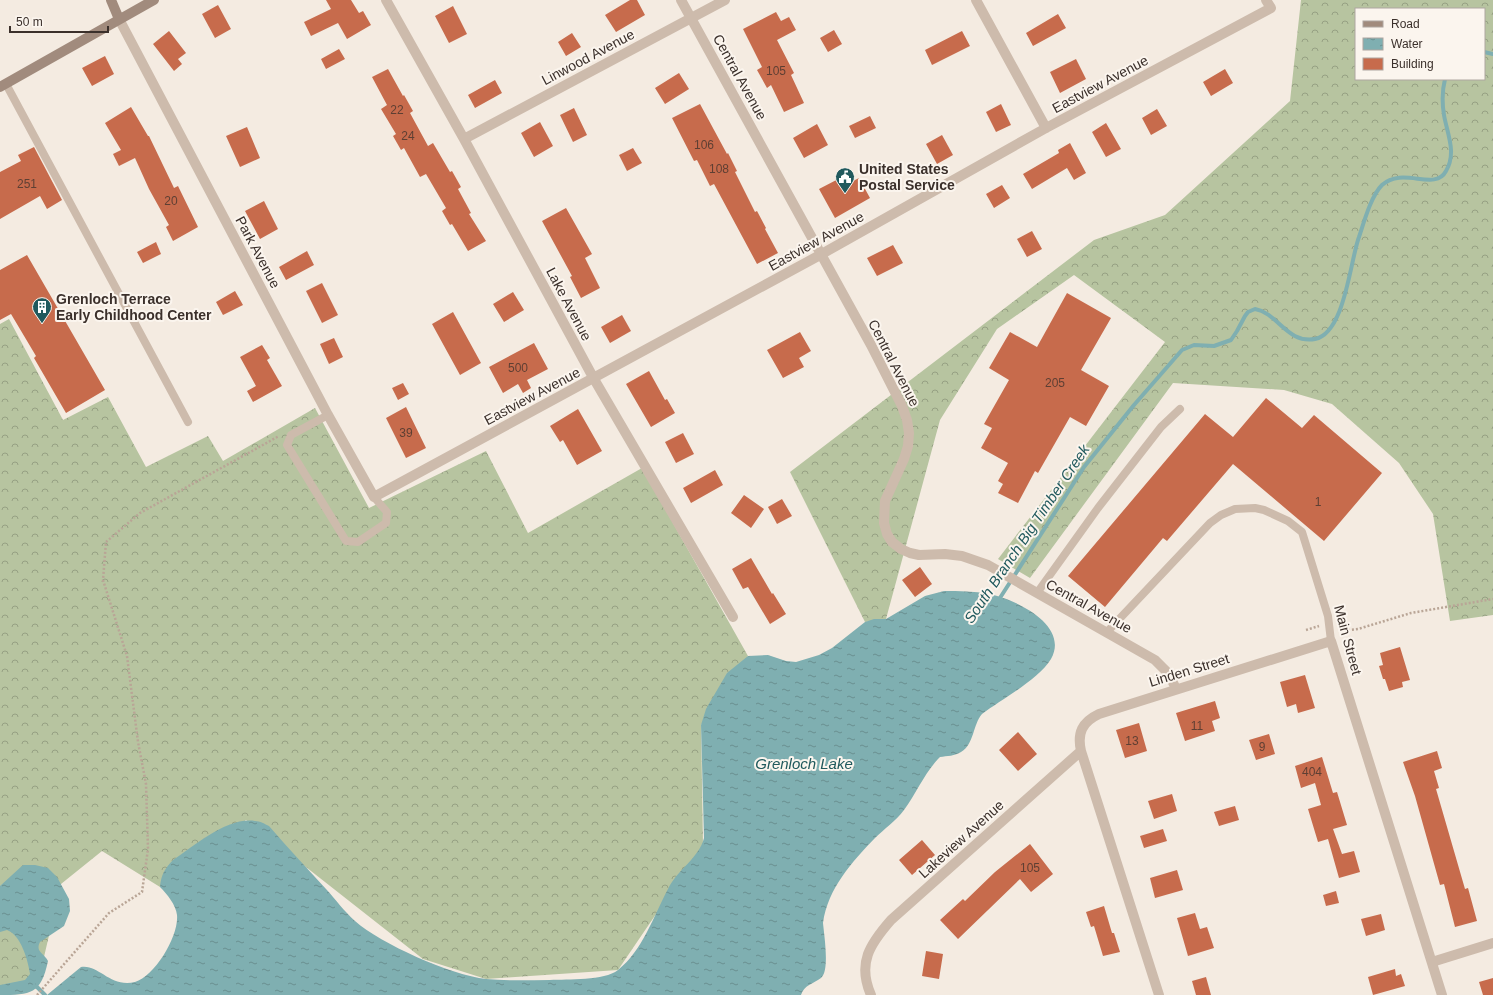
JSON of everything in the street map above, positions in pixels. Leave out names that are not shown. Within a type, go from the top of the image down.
[{"type":"main road","points":[[111,0],[119,19]]},
{"type":"main road","points":[[3,85],[154,0]]},
{"type":"street","name":"Lake Avenue","points":[[386,0],[464,139],[594,379],[733,617]]},
{"type":"street","name":"Central Avenue","points":[[681,0],[874,351],[902,406],[907,420],[909,433],[908,446],[904,459],[885,501],[884,523],[887,534],[892,542],[901,549],[910,553],[919,555],[946,554],[969,557],[988,565],[1155,660],[1169,674],[1176,688]]},
{"type":"street","name":"Linwood Avenue","points":[[464,139],[725,0]]},
{"type":"street","points":[[976,0],[1046,128]]},
{"type":"street","name":"Eastview Avenue","points":[[374,497],[594,379],[1269,4]]},
{"type":"street","name":"Park Avenue","points":[[119,19],[328,415],[374,497]]},
{"type":"street","name":"Linden Street","points":[[1081,751],[1079,742],[1082,728],[1091,717],[1176,688],[1331,641]]},
{"type":"street","name":"Main Street","points":[[1331,641],[1442,995]]},
{"type":"street","points":[[1081,751],[1159,995]]},
{"type":"street","name":"Lakeview Avenue","points":[[871,995],[865,975],[867,955],[873,942],[891,920],[1081,751]]},
{"type":"street","points":[[1432,962],[1493,943]]},
{"type":"lane","points":[[3,85],[188,422]]},
{"type":"lane","points":[[1037,593],[1094,514],[1161,427],[1180,408]]},
{"type":"lane","points":[[328,415],[291,435],[287,445],[346,541],[358,542],[386,523],[387,512],[374,497]]},
{"type":"lane","name":"Main Street","points":[[1107,632],[1210,523],[1221,515],[1235,509],[1254,508],[1264,510],[1288,521],[1302,532],[1328,616],[1331,641]]},
{"type":"path","points":[[37,995],[109,913],[142,892],[148,849],[146,784],[138,742],[127,656],[104,580],[106,542],[140,513],[284,433]]},
{"type":"path","points":[[1306,630],[1320,626],[1340,632],[1358,629],[1411,612],[1493,599]]},
{"type":"green space","points":[[1301,0],[1493,0],[1493,615],[1450,621],[1433,514],[1399,463],[1332,404],[1284,390],[1173,383],[1030,578],[998,559],[1165,342],[1074,275],[997,329],[940,420],[886,619],[865,622],[790,472],[1094,240],[1165,215],[1290,101]]},
{"type":"green space","points":[[9,319],[63,420],[108,397],[146,467],[208,436],[223,461],[315,408],[369,508],[486,451],[528,533],[642,468],[748,656],[701,725],[703,845],[618,970],[486,979],[423,959],[246,820],[160,887],[102,851],[61,884],[37,987],[0,995],[0,324]]},
{"type":"water","name":"Grenloch Lake","points":[[944,591],[989,594],[1012,601],[1025,608],[1047,625],[1053,635],[1055,647],[1051,659],[1029,682],[982,714],[979,718],[971,740],[965,749],[951,756],[940,757],[938,759],[928,771],[901,814],[875,838],[842,876],[830,898],[823,923],[826,952],[824,974],[821,978],[804,989],[801,995],[47,995],[81,967],[94,969],[112,979],[126,983],[135,982],[150,972],[158,964],[170,944],[177,924],[175,907],[160,887],[162,875],[173,860],[212,833],[234,823],[244,821],[255,821],[269,826],[355,921],[367,930],[399,948],[436,965],[471,976],[502,980],[595,978],[612,974],[627,962],[641,943],[672,882],[698,852],[704,838],[701,725],[706,709],[727,673],[748,656],[768,655],[786,661],[796,662],[819,655],[832,648],[865,622],[874,619],[886,619],[925,596]]},
{"type":"water","points":[[23,865],[35,865],[48,868],[57,877],[69,899],[70,911],[64,926],[40,942],[39,950],[48,961],[42,980],[38,986],[27,993],[0,995],[0,985],[25,980],[30,974],[26,955],[20,942],[7,930],[0,932],[0,886]]},
{"type":"building","points":[[326,0],[351,0],[359,13],[363,11],[371,25],[347,39],[338,23],[311,36],[304,22],[331,9]]},
{"type":"building","points":[[630,0],[637,0],[645,15],[616,32],[605,15]]},
{"type":"building","points":[[218,5],[231,29],[215,38],[202,14]]},
{"type":"building","points":[[453,6],[467,34],[449,43],[435,16]]},
{"type":"building","points":[[776,12],[781,21],[789,17],[796,30],[777,40],[794,73],[791,75],[804,103],[784,112],[771,85],[767,88],[757,70],[762,67],[743,29]]},
{"type":"building","points":[[1058,14],[1066,28],[1033,46],[1026,33]]},
{"type":"building","points":[[834,30],[842,44],[828,52],[820,38]]},
{"type":"building","points":[[169,31],[186,53],[178,59],[182,64],[174,71],[153,44]]},
{"type":"building","points":[[962,31],[970,46],[932,65],[925,50]]},
{"type":"building","points":[[572,33],[581,47],[566,56],[558,42]]},
{"type":"building","points":[[339,49],[345,59],[326,69],[321,59]]},
{"type":"building","points":[[105,56],[114,74],[92,86],[82,68]]},
{"type":"building","points":[[1076,59],[1086,79],[1060,93],[1050,72]]},
{"type":"building","points":[[388,69],[413,111],[410,113],[428,146],[433,143],[450,172],[452,171],[461,187],[458,189],[471,213],[469,214],[486,241],[468,251],[452,224],[450,225],[442,211],[446,208],[426,174],[420,177],[404,148],[401,150],[393,136],[396,134],[381,109],[387,105],[372,77]]},
{"type":"building","points":[[1225,69],[1233,83],[1211,96],[1203,82]]},
{"type":"building","points":[[679,73],[689,89],[665,104],[655,88]]},
{"type":"building","points":[[495,80],[502,93],[475,108],[468,95]]},
{"type":"building","points":[[700,104],[727,154],[728,153],[737,171],[735,172],[755,212],[757,211],[778,253],[757,264],[714,184],[710,186],[697,160],[694,161],[672,118]]},
{"type":"building","points":[[1001,104],[1011,125],[996,132],[986,112]]},
{"type":"building","points":[[131,107],[149,136],[174,188],[178,186],[198,227],[173,241],[166,227],[169,225],[149,189],[135,158],[119,166],[113,154],[121,150],[105,123]]},
{"type":"building","points":[[574,108],[587,135],[573,142],[560,115]]},
{"type":"building","points":[[1157,109],[1167,126],[1151,135],[1142,118]]},
{"type":"building","points":[[870,116],[876,128],[855,138],[849,126]]},
{"type":"building","points":[[540,122],[553,146],[534,157],[521,133]]},
{"type":"building","points":[[1106,123],[1121,149],[1106,157],[1092,132]]},
{"type":"building","points":[[817,124],[828,145],[804,158],[793,138]]},
{"type":"building","points":[[247,127],[260,158],[240,167],[226,136]]},
{"type":"building","points":[[942,135],[953,155],[937,164],[926,144]]},
{"type":"building","points":[[1070,143],[1086,173],[1074,180],[1067,168],[1032,189],[1023,174],[1059,153],[1058,150]]},
{"type":"building","points":[[34,147],[62,200],[47,209],[40,196],[0,219],[0,172],[21,161],[18,155]]},
{"type":"building","points":[[633,148],[642,163],[627,171],[619,155]]},
{"type":"building","name":"United States Postal Service","points":[[846,175],[851,182],[859,178],[870,198],[835,218],[819,189]]},
{"type":"building","points":[[1002,185],[1010,198],[994,208],[986,194]]},
{"type":"building","points":[[264,201],[278,229],[260,239],[245,211]]},
{"type":"building","points":[[566,208],[592,254],[585,258],[600,288],[581,298],[570,277],[572,276],[542,221]]},
{"type":"building","points":[[1032,231],[1042,249],[1027,257],[1017,239]]},
{"type":"building","points":[[156,242],[161,254],[143,263],[137,252]]},
{"type":"building","points":[[893,245],[903,263],[877,276],[867,258]]},
{"type":"building","points":[[307,251],[314,265],[286,280],[279,267]]},
{"type":"building","name":"Grenloch Terrace Early Childhood Center","points":[[27,255],[105,390],[66,413],[34,358],[36,356],[11,314],[0,320],[0,270]]},
{"type":"building","points":[[322,283],[338,315],[322,323],[306,291]]},
{"type":"building","points":[[235,291],[243,305],[223,315],[216,302]]},
{"type":"building","points":[[513,292],[524,310],[504,322],[493,304]]},
{"type":"building","points":[[1067,293],[1111,318],[1081,370],[1109,386],[1086,426],[1070,417],[1038,473],[1035,471],[1018,503],[998,493],[1003,484],[998,481],[1008,463],[981,448],[992,428],[984,424],[1009,380],[989,368],[1010,332],[1037,347]]},
{"type":"building","points":[[453,312],[481,363],[460,375],[432,324]]},
{"type":"building","points":[[622,315],[631,331],[610,343],[601,327]]},
{"type":"building","points":[[800,332],[811,351],[799,358],[804,367],[783,378],[767,350]]},
{"type":"building","points":[[334,338],[343,357],[329,364],[320,344]]},
{"type":"building","points":[[534,343],[548,369],[527,380],[531,388],[523,393],[518,384],[503,393],[489,367]]},
{"type":"building","points":[[262,345],[270,358],[267,360],[282,386],[253,402],[247,391],[256,386],[240,357]]},
{"type":"building","points":[[649,371],[665,400],[667,399],[675,413],[651,427],[626,384]]},
{"type":"building","points":[[403,383],[409,394],[398,400],[392,388]]},
{"type":"building","points":[[1266,398],[1302,428],[1314,415],[1382,473],[1324,541],[1233,464],[1167,541],[1163,538],[1105,607],[1068,576],[1205,414],[1233,437]]},
{"type":"building","points":[[406,407],[426,448],[406,458],[386,418]]},
{"type":"building","points":[[578,409],[602,451],[577,465],[563,440],[560,442],[550,426]]},
{"type":"building","points":[[683,433],[694,454],[676,463],[665,442]]},
{"type":"building","points":[[715,470],[723,485],[691,503],[683,488]]},
{"type":"building","points":[[744,495],[764,509],[751,528],[731,513]]},
{"type":"building","points":[[782,499],[792,516],[777,524],[768,507]]},
{"type":"building","points":[[751,558],[772,594],[773,593],[786,614],[770,624],[748,587],[743,589],[732,569]]},
{"type":"building","points":[[920,567],[932,584],[915,597],[902,580]]},
{"type":"building","points":[[1400,647],[1410,680],[1402,682],[1403,687],[1389,691],[1379,666],[1383,665],[1380,653]]},
{"type":"building","points":[[1305,675],[1315,708],[1298,713],[1296,704],[1287,707],[1280,682]]},
{"type":"building","points":[[1215,701],[1220,718],[1212,721],[1215,731],[1185,741],[1176,713]]},
{"type":"building","points":[[1139,723],[1147,751],[1125,758],[1116,730]]},
{"type":"building","points":[[1018,732],[1037,754],[1018,771],[999,750]]},
{"type":"building","points":[[1269,734],[1275,754],[1256,760],[1249,740]]},
{"type":"building","points":[[1437,751],[1442,768],[1434,771],[1439,788],[1436,789],[1465,889],[1468,888],[1477,921],[1455,927],[1444,884],[1440,885],[1415,796],[1403,762]]},
{"type":"building","points":[[1322,757],[1333,793],[1337,792],[1347,825],[1333,829],[1342,854],[1354,851],[1360,872],[1339,878],[1328,839],[1318,842],[1308,809],[1321,805],[1315,783],[1301,788],[1295,766]]},
{"type":"building","points":[[1172,794],[1177,811],[1154,819],[1148,801]]},
{"type":"building","points":[[1235,806],[1239,820],[1219,826],[1214,812]]},
{"type":"building","points":[[1163,829],[1167,841],[1144,848],[1140,836]]},
{"type":"building","points":[[922,840],[935,855],[912,875],[899,860]]},
{"type":"building","points":[[1030,844],[1053,874],[1031,892],[1020,879],[958,939],[940,920],[963,899],[965,901],[995,872]]},
{"type":"building","points":[[1177,870],[1183,890],[1155,898],[1150,878]]},
{"type":"building","points":[[1336,891],[1339,903],[1326,906],[1323,895]]},
{"type":"building","points":[[1104,906],[1112,933],[1114,933],[1120,952],[1103,956],[1094,926],[1091,927],[1086,912]]},
{"type":"building","points":[[1195,913],[1200,929],[1207,927],[1214,948],[1188,956],[1177,918]]},
{"type":"building","points":[[1381,914],[1385,930],[1366,936],[1361,919]]},
{"type":"building","points":[[926,951],[943,954],[939,979],[922,976]]},
{"type":"building","points":[[1395,969],[1396,976],[1401,974],[1405,986],[1373,995],[1368,977]]},
{"type":"building","points":[[1206,977],[1211,995],[1196,995],[1192,981]]},
{"type":"building","points":[[1493,978],[1493,995],[1483,995],[1479,982]]},
{"type":"waterway","name":"South Branch Big Timber Creek","points":[[1485,52],[1493,54]]},
{"type":"waterway","name":"South Branch Big Timber Creek","points":[[998,601],[1084,467],[1134,405],[1182,350],[1194,345],[1214,346],[1231,340],[1248,312],[1255,309],[1270,316],[1297,337],[1315,339],[1325,334],[1333,324],[1340,310],[1359,237],[1368,210],[1378,190],[1382,185],[1390,180],[1399,178],[1426,180],[1434,179],[1441,177],[1446,171],[1451,157],[1451,150],[1443,106],[1445,80]]},
{"type":"waterway","points":[[34,986],[45,995]]},
{"type":"place","name":"United States Postal Service","points":[[845,194]]},
{"type":"place","name":"Grenloch Terrace Early Childhood Center","points":[[42,324]]}]
